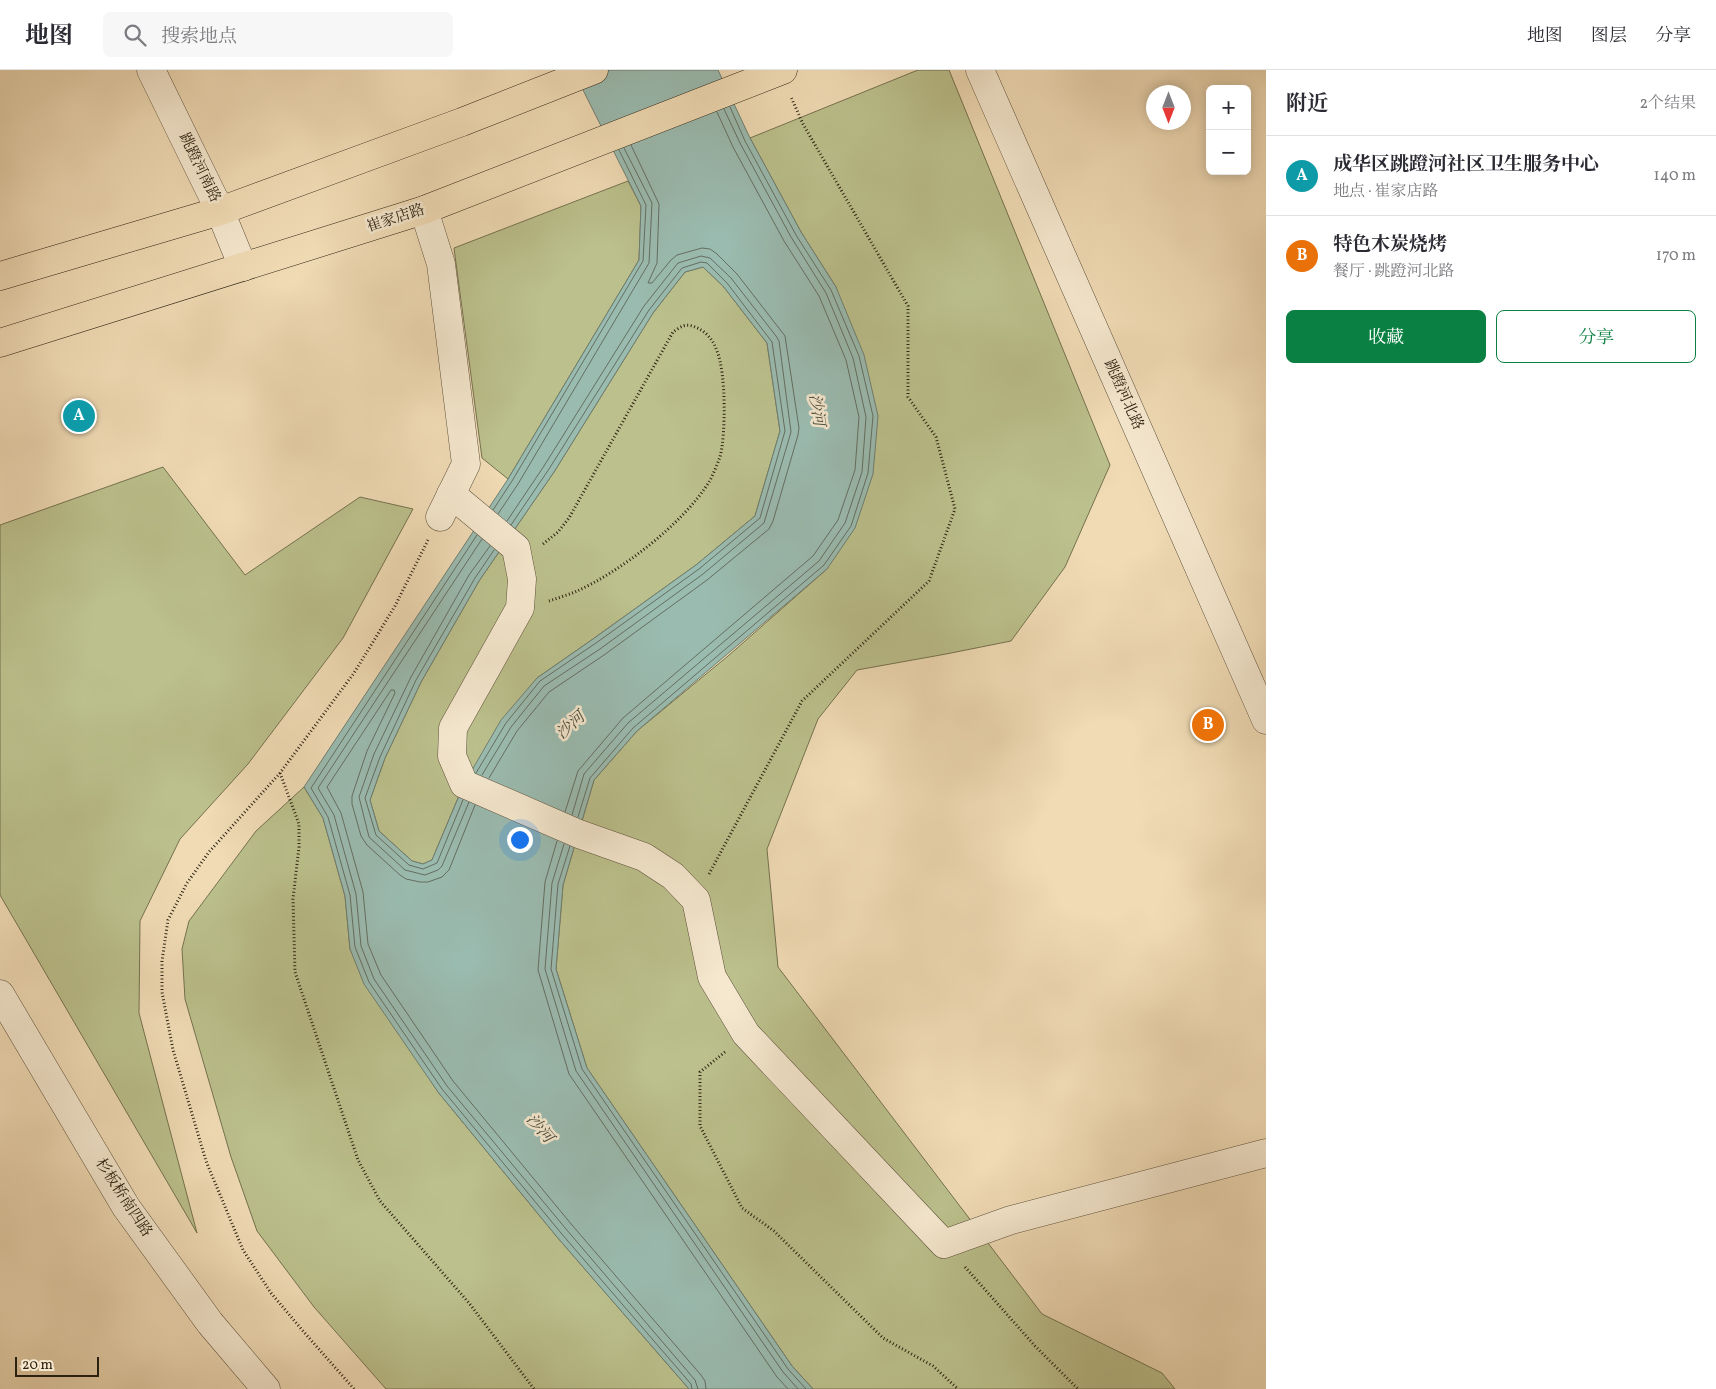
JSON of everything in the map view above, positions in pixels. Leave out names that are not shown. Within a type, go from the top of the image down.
[{"type":"main road","points":[[0,276],[220,211],[462,122],[594,70]]},
{"type":"main road","name":"崔家店路","points":[[0,343],[424,210],[781,71]]},
{"type":"street","name":"跳蹬河南路","points":[[151,70],[220,211],[244,267]]},
{"type":"street","name":"跳蹬河北路","points":[[980,70],[1266,720]]},
{"type":"street","points":[[424,210],[441,264],[466,464],[452,506],[517,556],[522,579],[520,608],[453,728],[452,756],[464,784],[578,834],[644,858],[673,876],[696,900],[712,976],[746,1034],[944,1244],[1011,1220],[1266,1154]]},
{"type":"street","name":"杉板桥南四路","points":[[0,994],[126,1207],[210,1323],[266,1389]]},
{"type":"path","points":[[696,900],[802,702],[929,580],[955,509],[936,437],[908,398],[908,306],[803,124],[781,71]]},
{"type":"path","points":[[517,556],[558,532],[569,518],[673,332],[684,326],[695,326],[704,332],[712,340],[721,365],[724,398],[720,456],[709,481],[680,519],[640,552],[575,592],[547,602],[520,608]]},
{"type":"path","points":[[354,1389],[271,1293],[243,1250],[206,1160],[173,1050],[162,992],[162,961],[168,920],[187,883],[209,852],[280,773],[354,673],[452,506]]},
{"type":"path","points":[[280,773],[299,824],[299,847],[293,898],[295,972],[358,1160],[380,1201],[469,1303],[534,1389]]},
{"type":"path","points":[[746,1034],[700,1072],[700,1126],[742,1208],[774,1231],[882,1338],[933,1366],[958,1389]]},
{"type":"path","points":[[944,1244],[1035,1346],[1078,1389]]},
{"type":"green space","points":[[918,70],[949,70],[1110,465],[1065,567],[1011,641],[857,670],[818,719],[767,849],[778,967],[1042,1314],[1162,1373],[1175,1389],[813,1389],[792,1366],[587,1068],[556,969],[563,885],[594,780],[637,731],[728,656],[827,569],[836,287],[801,232],[750,138]]},
{"type":"green space","points":[[628,181],[641,206],[639,260],[508,479],[482,458],[454,248]]},
{"type":"green space","points":[[703,267],[723,286],[767,343],[780,431],[755,516],[696,565],[537,678],[464,784],[432,860],[423,864],[412,861],[379,831],[370,800],[385,758],[421,682],[479,581],[554,472],[653,313],[685,272]]},
{"type":"green space","points":[[163,467],[245,575],[360,497],[413,509],[343,638],[248,764],[180,839],[140,921],[139,1013],[197,1233],[0,895],[0,525]]},
{"type":"green space","points":[[304,787],[323,818],[345,896],[350,949],[438,1092],[557,1237],[689,1389],[386,1389],[314,1307],[257,1231],[231,1157],[185,999],[182,949],[189,921],[256,831]]},
{"type":"water","name":"沙河","points":[[573,70],[718,70],[750,138],[801,232],[836,287],[864,355],[878,416],[873,474],[855,528],[827,569],[637,731],[594,780],[563,885],[556,969],[587,1068],[792,1366],[813,1389],[689,1389],[557,1237],[438,1092],[364,984],[350,949],[345,896],[323,818],[304,787],[508,479],[639,260],[641,206]],"holes":[[[703,267],[723,286],[767,343],[780,431],[755,516],[696,565],[537,678],[501,720],[464,784],[432,860],[423,864],[412,861],[379,831],[370,800],[385,758],[421,682],[479,581],[554,472],[653,313],[685,272]]]},
{"type":"place","name":"成华区跳蹬河社区卫生服务中心","points":[[79,416]]},
{"type":"place","name":"特色木炭烧烤","points":[[1208,725]]}]
